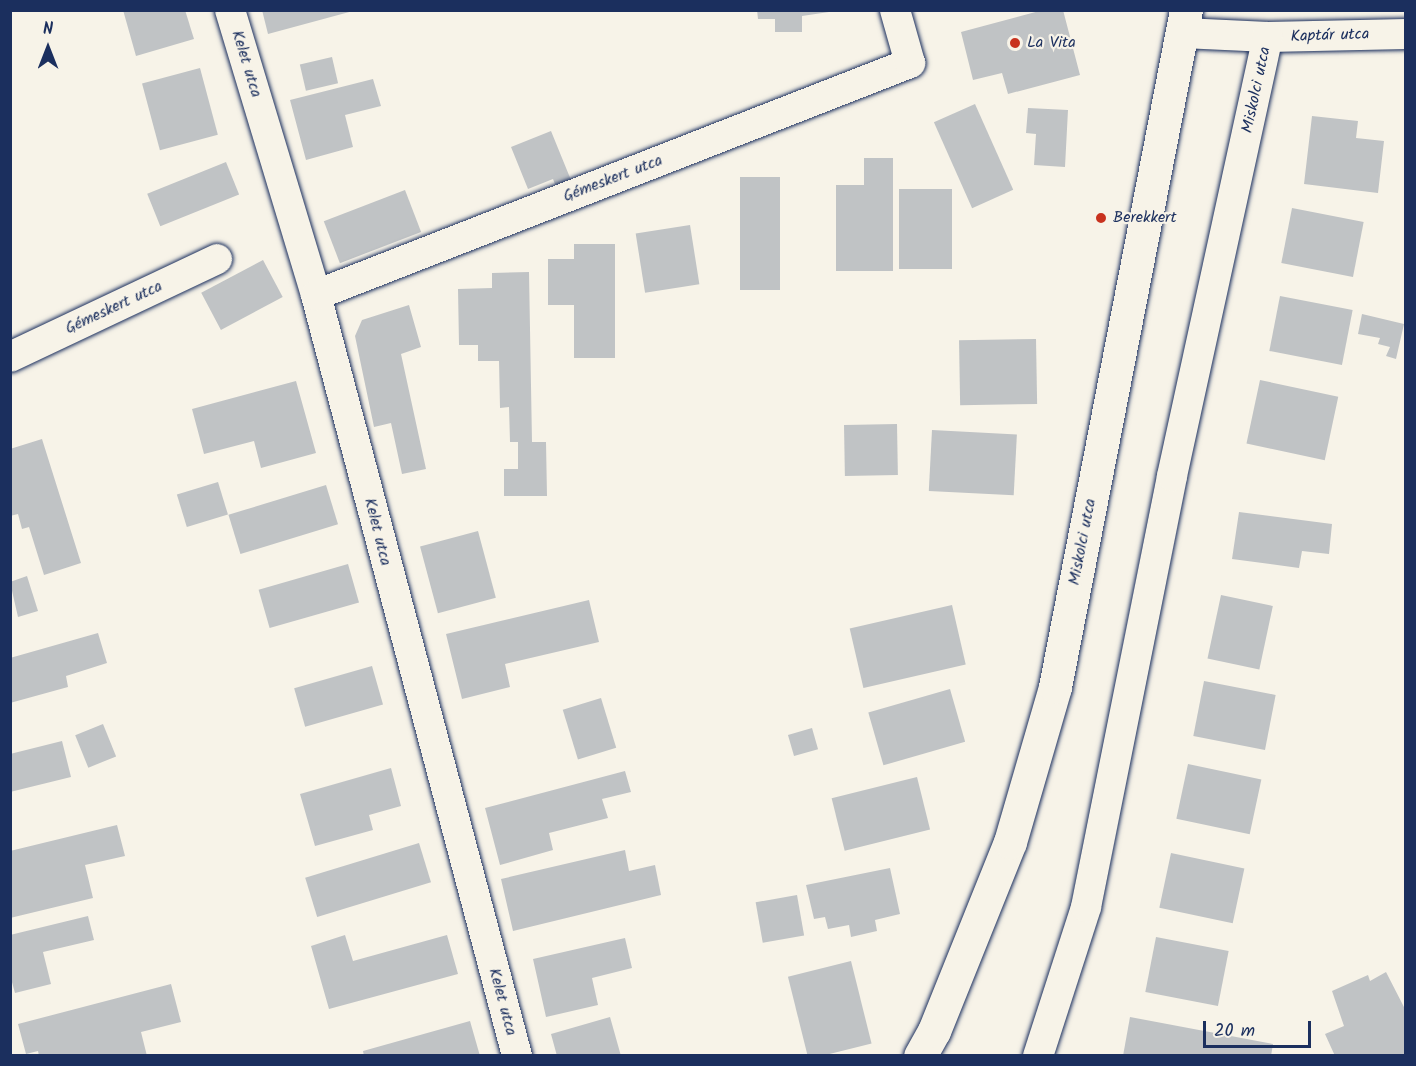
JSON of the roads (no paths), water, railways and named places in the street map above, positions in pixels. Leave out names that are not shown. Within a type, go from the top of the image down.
[{"type":"main road","name":"Miskolci utca","points":[[920,1056],[934,1031],[1010,842],[1055,687],[1185,22]]},
{"type":"street","name":"Kelet utca","points":[[230,10],[316,295],[517,1056]]},
{"type":"street","name":"Gémeskert utca","points":[[316,295],[910,63],[895,10]]},
{"type":"street","name":"Kaptár utca","points":[[1185,22],[1268,37],[1406,34]]},
{"type":"street","name":"Miskolci utca","points":[[1038,1056],[1086,907],[1172,477],[1268,37]]},
{"type":"street","name":"Gémeskert utca","points":[[10,357],[217,259]]},
{"type":"place","name":"La Vita","points":[[1015,43]]},
{"type":"place","name":"Berekkert","points":[[1101,218]]}]
